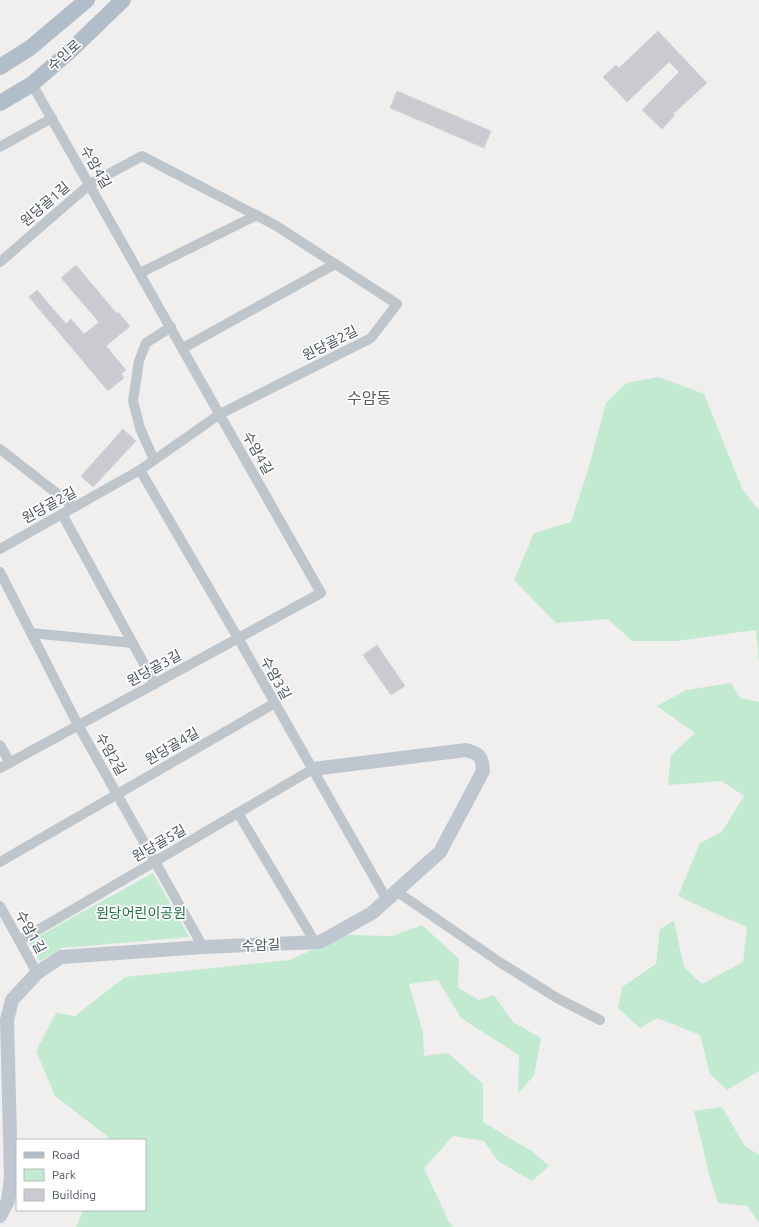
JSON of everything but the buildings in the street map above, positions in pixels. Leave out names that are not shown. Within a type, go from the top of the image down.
[{"type":"main road","name":"수인로","points":[[0,67],[30,48],[87,0]]},
{"type":"main road","name":"수인로","points":[[0,103],[32,84],[69,52],[123,0]]},
{"type":"street","name":"수암4길","points":[[32,84],[321,593]]},
{"type":"street","points":[[0,147],[52,118]]},
{"type":"street","name":"원당골2길","points":[[0,549],[140,470],[220,414],[371,338],[397,304],[257,215],[142,156],[90,184]]},
{"type":"street","name":"원당골1길","points":[[0,262],[90,184]]},
{"type":"street","points":[[140,273],[257,215]]},
{"type":"street","points":[[183,348],[335,264]]},
{"type":"street","points":[[154,460],[140,428],[133,401],[139,361],[146,343],[171,327]]},
{"type":"street","points":[[0,449],[74,508]]},
{"type":"street","name":"수암3길","points":[[140,470],[313,769],[392,895]]},
{"type":"street","points":[[62,514],[155,684]]},
{"type":"street","name":"수암2길","points":[[0,572],[78,726],[203,947]]},
{"type":"street","name":"원당골3길","points":[[0,768],[321,593]]},
{"type":"street","points":[[31,633],[133,643]]},
{"type":"street","name":"원당골4길","points":[[0,862],[275,703]]},
{"type":"street","points":[[0,745],[10,763]]},
{"type":"street","name":"수암길","points":[[0,1216],[8,1201],[11,1177],[4,1046],[6,1020],[12,1000],[37,972],[61,957],[203,947],[320,942],[372,913],[440,852],[483,771],[482,760],[476,753],[466,750],[313,769]]},
{"type":"street","name":"원당골5길","points":[[19,941],[313,769]]},
{"type":"street","points":[[238,813],[315,942]]},
{"type":"street","points":[[392,895],[558,998],[600,1020]]},
{"type":"street","name":"수암1길","points":[[0,906],[37,972]]},
{"type":"green space","points":[[659,377],[704,394],[742,488],[759,511],[759,663],[756,630],[676,641],[632,641],[608,619],[556,623],[514,580],[534,533],[571,522],[588,470],[606,403],[626,383]]},
{"type":"green space","points":[[731,683],[740,698],[759,702],[759,1071],[727,1090],[710,1074],[700,1035],[657,1018],[640,1028],[618,1008],[622,987],[656,964],[660,929],[674,921],[684,967],[702,984],[743,962],[747,927],[678,896],[700,843],[722,832],[744,796],[722,781],[668,785],[671,755],[695,733],[657,706],[686,690]]},
{"type":"green space","name":"원당어린이공원","points":[[153,873],[189,937],[62,948],[40,961],[28,942]]},
{"type":"green space","points":[[422,925],[459,959],[458,988],[479,1000],[494,995],[513,1022],[541,1038],[534,1075],[518,1094],[519,1055],[461,1018],[438,980],[409,984],[423,1033],[424,1056],[448,1053],[483,1084],[483,1122],[533,1152],[549,1166],[532,1181],[498,1161],[484,1141],[453,1136],[424,1168],[449,1222],[454,1227],[76,1227],[83,1211],[146,1211],[146,1139],[111,1139],[55,1096],[36,1051],[56,1013],[75,1016],[125,977],[289,960],[347,935],[392,936]]},
{"type":"green space","points":[[722,1107],[745,1146],[759,1155],[759,1223],[747,1206],[718,1203],[710,1178],[694,1111]]},
{"type":"district","name":"수암동","points":[[369,398]]}]
